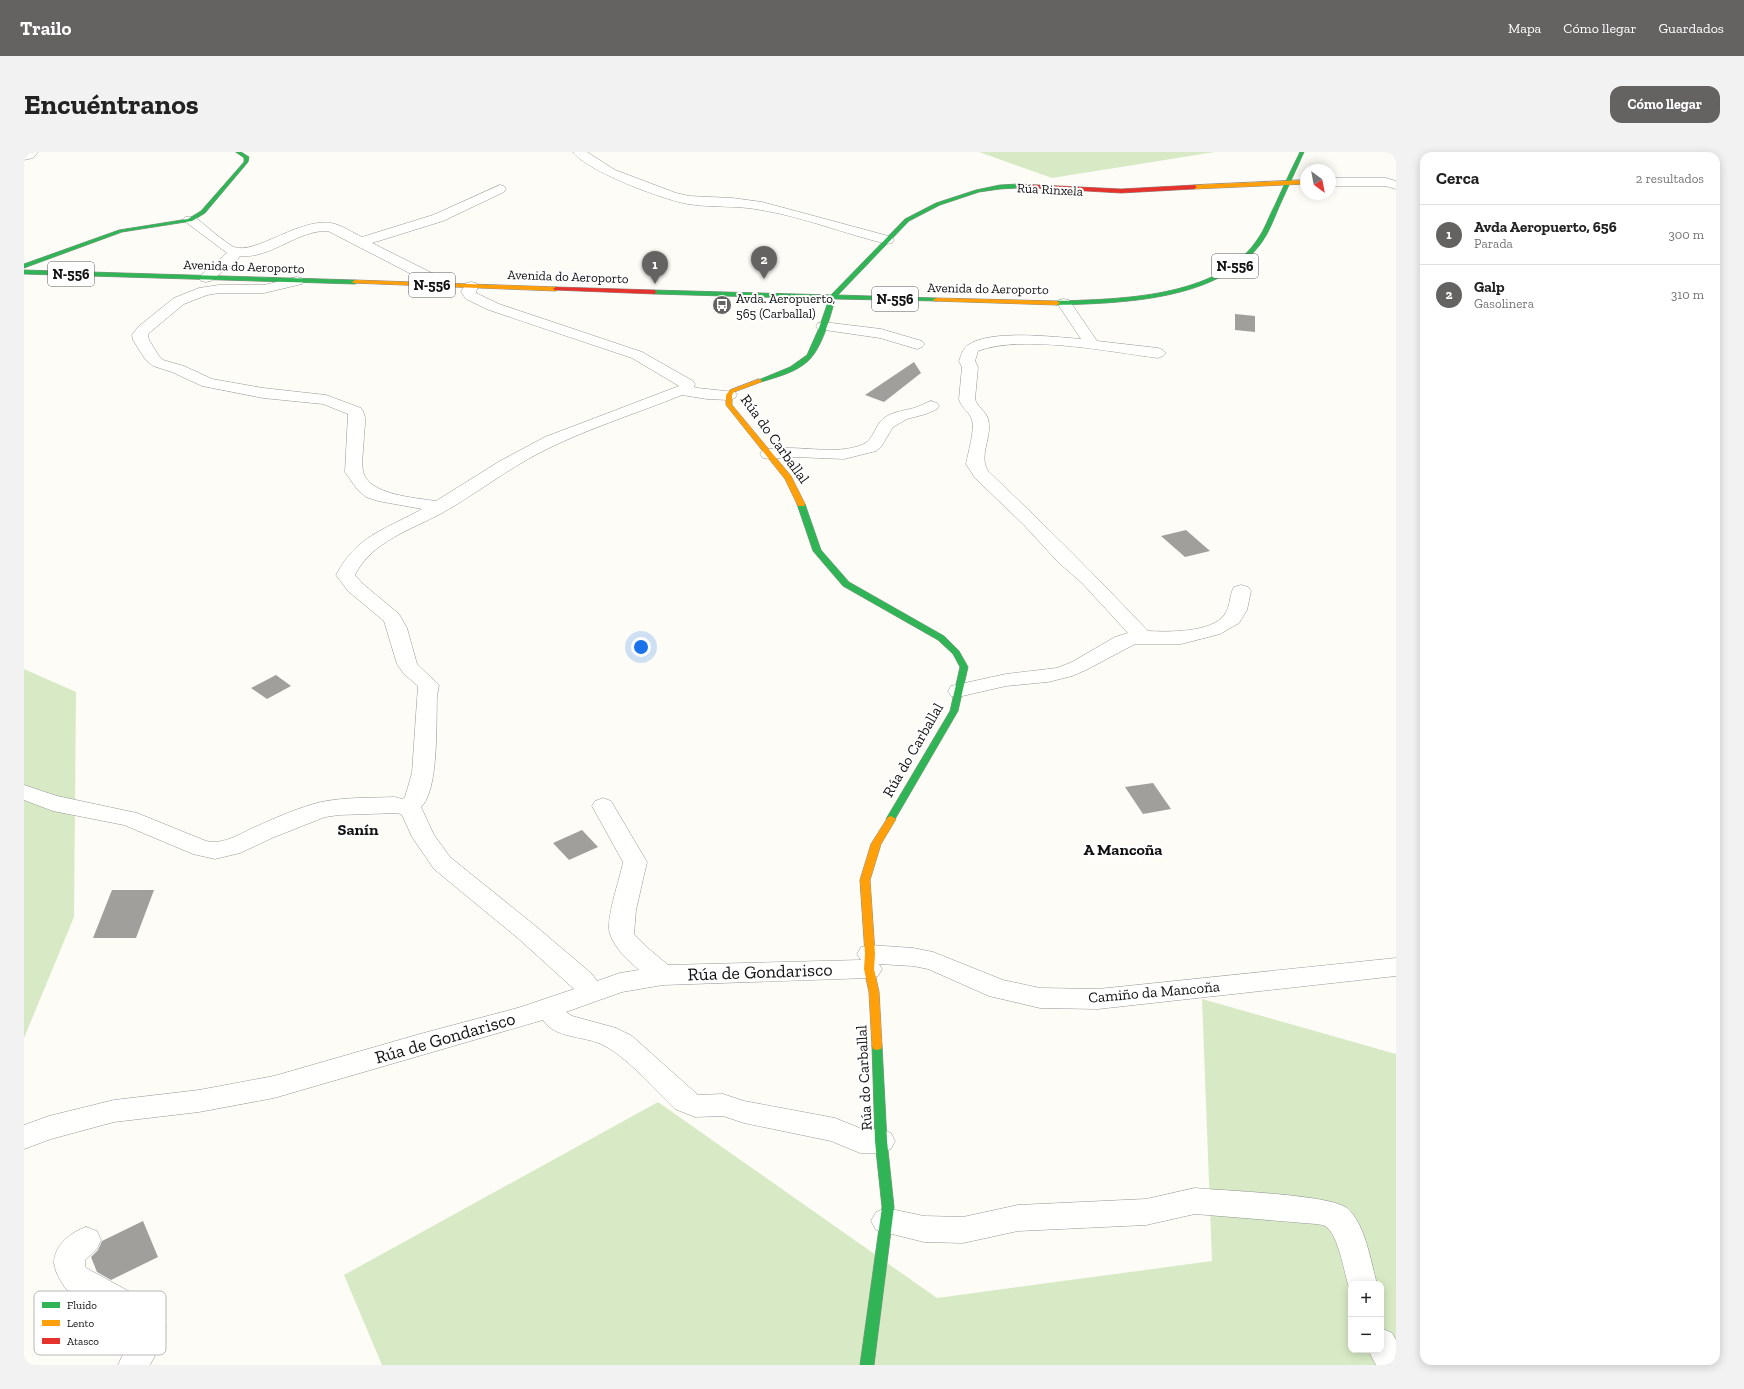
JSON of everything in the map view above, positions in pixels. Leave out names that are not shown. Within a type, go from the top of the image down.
[{"type":"main road","points":[[24,266],[121,231],[190,220],[203,212],[246,162],[247,158],[238,152]]},
{"type":"main road","name":"Avenida do Aeroporto","points":[[24,272],[832,298],[1064,303],[1143,297],[1182,289],[1215,278],[1228,271],[1249,255],[1259,243],[1302,152]]},
{"type":"main road","name":"Rúa Rinxela","points":[[832,298],[839,288],[907,220],[938,204],[978,191],[1000,187],[1040,187],[1068,190],[1121,191],[1300,182]]},
{"type":"main road","name":"Rúa do Carballal","points":[[832,298],[823,326],[810,356],[783,374],[732,391],[729,395],[729,405],[788,478],[800,498],[817,551],[846,584],[941,638],[956,653],[964,667],[954,711],[876,844],[865,880],[869,962],[874,992],[881,1141],[888,1207],[867,1365]]},
{"type":"street","points":[[24,156],[29,155],[32,152]]},
{"type":"street","points":[[579,152],[611,173],[672,196],[689,200],[732,202],[762,206],[887,240]]},
{"type":"street","points":[[1336,182],[1386,182],[1395,184]]},
{"type":"street","points":[[361,242],[438,218],[500,189]]},
{"type":"street","points":[[190,220],[230,250],[235,252],[259,249],[300,230],[319,226],[331,227],[429,277],[426,285]]},
{"type":"street","points":[[206,278],[232,257],[235,252]]},
{"type":"street","points":[[297,281],[264,289],[219,289],[191,296],[179,301],[143,330],[140,335],[141,340],[152,359],[158,363],[178,369],[208,383],[263,393],[301,396],[326,400],[355,411],[357,416],[354,472],[363,485],[372,493],[384,497],[438,507]]},
{"type":"street","points":[[471,286],[468,292],[471,296],[494,307],[637,355],[687,384],[686,389]]},
{"type":"street","points":[[1064,303],[1090,339],[1089,345]]},
{"type":"street","points":[[823,326],[881,334],[917,344]]},
{"type":"street","points":[[1142,638],[1089,579],[1065,558],[1030,521],[981,474],[975,464],[981,426],[980,418],[968,404],[967,399],[970,367],[967,361],[968,353],[974,348],[984,343],[1006,340],[1038,340],[1158,353]]},
{"type":"street","points":[[406,808],[415,800],[423,773],[427,696],[429,685],[414,673],[408,664],[393,619],[386,611],[349,582],[344,575],[348,566],[386,533],[424,515],[532,450],[677,391],[686,389],[703,394],[729,395]]},
{"type":"street","points":[[769,454],[795,452],[844,454],[870,447],[875,443],[887,424],[901,416],[920,412],[931,406]]},
{"type":"street","points":[[958,691],[980,688],[1004,680],[1044,676],[1071,670],[1128,640],[1196,636],[1215,630],[1232,619],[1241,597],[1241,591]]},
{"type":"street","points":[[24,792],[53,803],[129,818],[201,848],[215,851],[232,847],[321,810],[339,806],[395,805],[406,808],[411,810],[424,837],[442,863],[529,934],[583,981],[591,993]]},
{"type":"street","points":[[603,806],[635,862],[622,920],[622,935],[646,963],[663,976]]},
{"type":"street","name":"Camiño da Mancoña","points":[[869,962],[913,957],[933,961],[998,989],[1040,998],[1098,999],[1396,967]]},
{"type":"street","name":"Rúa de Gondarisco","points":[[24,1137],[49,1128],[114,1111],[199,1101],[274,1087],[549,1007],[620,983],[663,976],[869,962]]},
{"type":"street","points":[[549,1007],[557,1020],[607,1035],[622,1043],[685,1101],[695,1106],[723,1105],[744,1112],[835,1130],[860,1141],[881,1141]]},
{"type":"street","points":[[886,1221],[924,1229],[963,1230],[1018,1218],[1146,1212],[1195,1201],[1316,1211],[1336,1217],[1349,1234],[1361,1281]]},
{"type":"street","points":[[86,1240],[76,1248],[69,1258],[70,1270],[77,1279],[99,1291]]},
{"type":"street","points":[[1384,1349],[1392,1365]]},
{"type":"street","points":[[134,1365],[139,1355]]},
{"type":"green space","points":[[979,152],[1215,152],[1052,178]]},
{"type":"green space","points":[[24,669],[76,692],[74,917],[24,1038]]},
{"type":"green space","points":[[1202,999],[1396,1054],[1396,1365],[382,1365],[344,1275],[658,1102],[937,1298],[1212,1261]]},
{"type":"building","points":[[1235,314],[1255,316],[1255,332],[1235,330]]},
{"type":"building","points":[[914,362],[921,373],[884,402],[865,395]]},
{"type":"building","points":[[1186,530],[1210,551],[1185,557],[1161,536]]},
{"type":"building","points":[[276,675],[291,686],[267,699],[251,688]]},
{"type":"building","points":[[1153,783],[1171,809],[1143,814],[1125,787]]},
{"type":"building","points":[[582,830],[598,847],[569,860],[553,843]]},
{"type":"building","points":[[112,890],[154,890],[136,938],[93,938]]},
{"type":"building","points":[[143,1221],[158,1257],[111,1280],[97,1272],[91,1257],[98,1250],[102,1241]]},
{"type":"traffic: fast","points":[[24,266],[121,231],[190,220],[203,212],[246,162],[247,158],[238,152]]},
{"type":"traffic: fast","points":[[1057,303],[1108,301],[1167,293],[1196,285],[1222,275],[1243,260],[1259,242],[1302,152]]},
{"type":"traffic: fast","points":[[759,381],[793,368],[809,356],[819,337],[832,298],[907,220],[938,204],[978,191],[1000,187],[1018,186]]},
{"type":"traffic: fast","points":[[24,272],[355,282]]},
{"type":"traffic: fast","points":[[654,292],[936,300]]},
{"type":"traffic: fast","points":[[801,504],[817,551],[846,584],[941,638],[956,653],[964,667],[954,711],[891,819]]},
{"type":"traffic: fast","points":[[867,1365],[888,1207],[881,1141],[877,1046]]},
{"type":"traffic: slow","points":[[1194,187],[1300,182]]},
{"type":"traffic: slow","points":[[355,282],[556,289]]},
{"type":"traffic: slow","points":[[936,300],[1057,303]]},
{"type":"traffic: slow","points":[[759,381],[732,391],[729,395],[729,405],[788,478],[801,504]]},
{"type":"traffic: slow","points":[[877,1046],[874,992],[869,969],[870,954],[865,880],[876,844],[891,819]]},
{"type":"traffic: jam","points":[[1018,186],[1121,191],[1194,187]]},
{"type":"traffic: jam","points":[[556,289],[654,292]]},
{"type":"place","name":"Galp","points":[[764,279]]},
{"type":"place","name":"Avda Aeropuerto, 656","points":[[655,284]]},
{"type":"place","name":"Avda. Aeropuerto, 565 (Carballal)","points":[[722,305]]},
{"type":"district","name":"Sanín","points":[[358,829]]},
{"type":"district","name":"A Mancoña","points":[[1123,849]]}]
